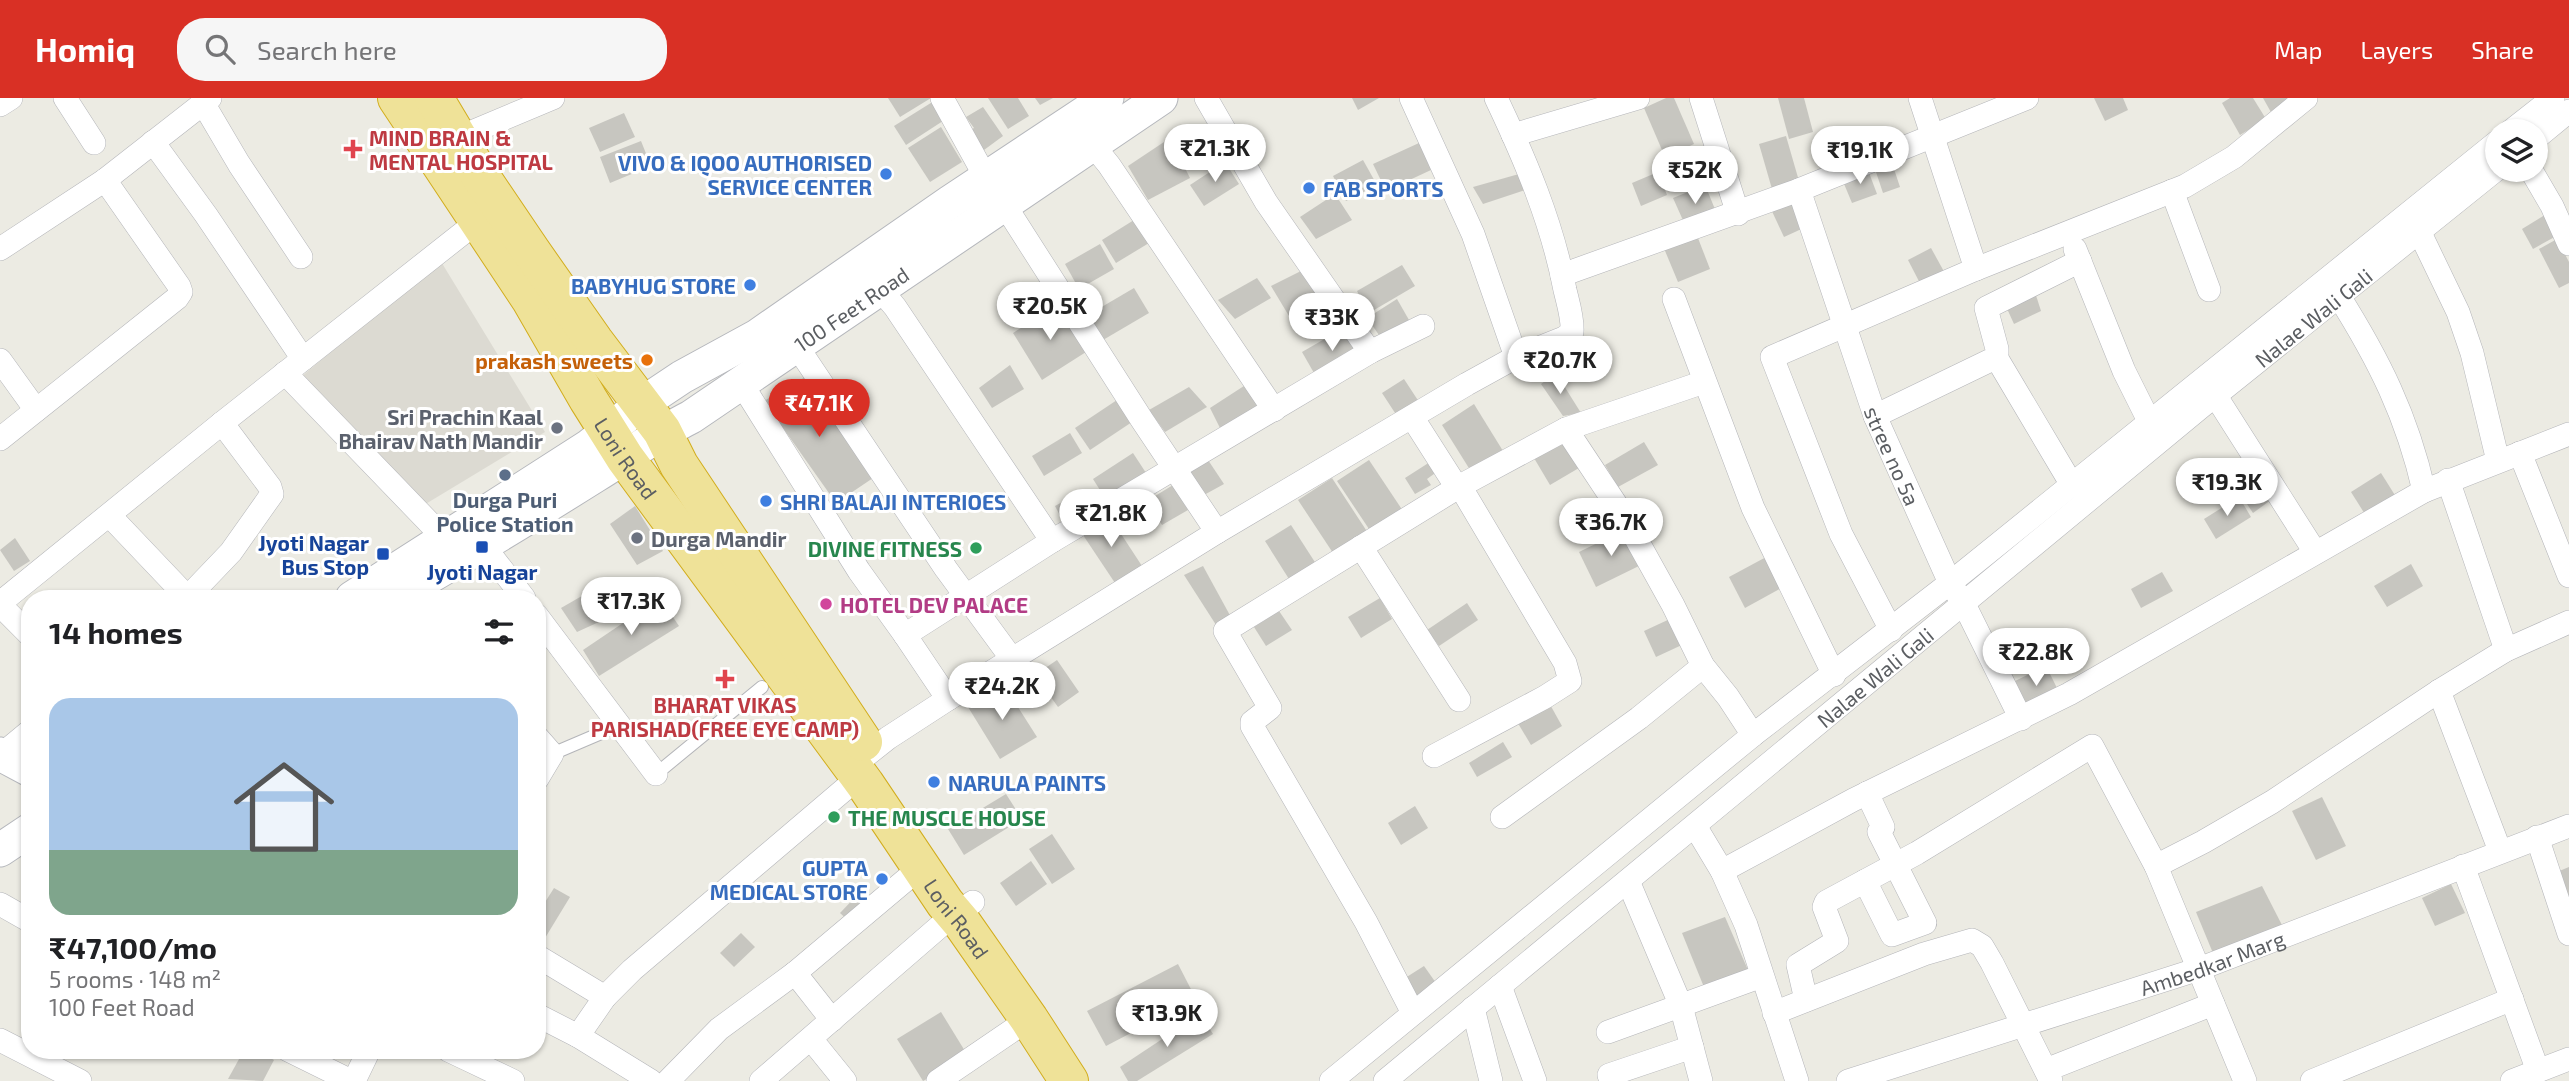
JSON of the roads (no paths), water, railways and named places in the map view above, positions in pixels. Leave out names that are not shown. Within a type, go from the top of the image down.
[{"type":"highway","name":"Loni Road","points":[[397,98],[653,417],[679,465],[921,867],[964,908],[1069,1081]]},
{"type":"highway","name":"Loni Road","points":[[434,98],[531,300],[587,399],[617,444],[1096,1081]]},
{"type":"main road","name":"100 Feet Road","points":[[653,417],[691,417],[879,288],[1107,98]]},
{"type":"main road","name":"100 Feet Road","points":[[1081,120],[1161,98]]},
{"type":"main road","name":"100 Feet Road","points":[[408,590],[482,547],[653,417],[699,367],[757,336],[995,191]]},
{"type":"main road","name":"100 Feet Road","points":[[365,590],[589,446],[617,444]]},
{"type":"main road","points":[[1,755],[21,765]]},
{"type":"main road","points":[[0,850],[21,828]]},
{"type":"street","points":[[0,105],[11,98]]},
{"type":"street","points":[[65,98],[94,143]]},
{"type":"street","points":[[474,131],[553,98]]},
{"type":"street","points":[[942,98],[995,191],[1217,532]]},
{"type":"street","points":[[1206,98],[1266,202],[1370,352]]},
{"type":"street","points":[[1411,98],[1473,234],[1516,357]]},
{"type":"street","points":[[578,1036],[605,997],[642,962],[860,765],[948,699],[1217,532],[1412,417],[1516,357],[1564,338],[1572,332],[1562,275],[1538,195],[1496,98]]},
{"type":"street","points":[[1513,135],[1637,98]]},
{"type":"street","points":[[1701,98],[1738,214]]},
{"type":"street","points":[[1920,98],[1976,269]]},
{"type":"street","points":[[1562,275],[1738,214],[1934,138],[2028,98]]},
{"type":"street","points":[[1891,630],[1840,534],[1772,357],[1976,269],[2172,191],[2234,157],[2306,98]]},
{"type":"street","points":[[2523,119],[2538,103]]},
{"type":"street","points":[[0,249],[106,180],[153,142],[193,104],[239,164],[301,257]]},
{"type":"street","points":[[2548,128],[2569,111]]},
{"type":"street","points":[[1081,120],[1274,410]]},
{"type":"street","points":[[153,142],[206,215],[294,366],[445,539]]},
{"type":"street","points":[[1331,1081],[1754,736],[1950,583],[2485,152]]},
{"type":"street","name":"Nalae Wali Gali","points":[[1385,1081],[2338,295],[2485,179]]},
{"type":"street","points":[[0,439],[177,298],[181,292],[106,180]]},
{"type":"street","points":[[2538,182],[2569,244]]},
{"type":"street","name":"stree no 5a","points":[[1798,190],[1875,416],[1950,583],[1964,604],[2021,719]]},
{"type":"street","points":[[2172,191],[2209,289]]},
{"type":"street","points":[[21,626],[0,604],[294,366],[489,213]]},
{"type":"street","points":[[2419,231],[2458,312],[2472,353],[2498,461]]},
{"type":"street","points":[[2069,233],[2124,371],[2150,423]]},
{"type":"street","points":[[2072,485],[1996,357],[1997,349],[1986,308],[2080,261]]},
{"type":"street","points":[[879,288],[1052,541]]},
{"type":"street","points":[[2338,295],[2388,382],[2413,446],[2424,491]]},
{"type":"street","points":[[1674,299],[1766,539],[1834,675]]},
{"type":"street","points":[[905,635],[1052,541],[1370,352],[1423,326]]},
{"type":"street","points":[[796,345],[965,596],[1012,659]]},
{"type":"street","points":[[1875,416],[1996,357]]},
{"type":"street","points":[[0,360],[36,410]]},
{"type":"street","points":[[1413,1013],[1366,922],[1252,726],[1252,722],[1270,708],[1225,631],[1460,486],[1566,429],[1704,382]]},
{"type":"street","points":[[741,383],[845,548],[948,699]]},
{"type":"street","points":[[2215,396],[2315,552]]},
{"type":"street","points":[[1412,417],[1457,486],[1460,486],[1565,663],[1570,681],[1434,756]]},
{"type":"street","points":[[195,590],[231,552],[272,494],[270,486],[222,424]]},
{"type":"street","points":[[1566,429],[1629,527],[1673,605],[1703,666],[1754,736]]},
{"type":"street","points":[[1722,871],[1867,793],[2069,694],[2424,491],[2569,434]]},
{"type":"street","points":[[2520,453],[2569,576]]},
{"type":"street","points":[[2448,480],[2506,650]]},
{"type":"street","points":[[110,516],[179,590]]},
{"type":"street","points":[[1361,547],[1459,700]]},
{"type":"street","points":[[493,558],[518,590]]},
{"type":"street","points":[[2156,866],[2263,807],[2506,650],[2569,622]]},
{"type":"street","points":[[546,628],[656,774]]},
{"type":"street","points":[[1502,817],[1639,718],[1703,666]]},
{"type":"street","points":[[2439,691],[2500,851]]},
{"type":"street","points":[[1,755],[21,739]]},
{"type":"street","points":[[1806,1000],[1798,965],[1837,941],[1824,904],[1897,864],[2092,746],[2156,866],[2245,1081]]},
{"type":"street","points":[[1865,881],[1892,935],[1925,923],[1879,832],[1883,827],[1867,793]]},
{"type":"street","points":[[1695,826],[1722,871],[1746,925],[1797,1081]]},
{"type":"street","name":"Ambedkar Marg","points":[[1848,1081],[2199,969],[2280,940],[2569,826]]},
{"type":"street","points":[[2537,837],[2569,934]]},
{"type":"street","points":[[2463,866],[2538,1071]]},
{"type":"street","points":[[668,1081],[721,1027],[795,974],[921,867]]},
{"type":"street","points":[[1628,881],[1681,1006],[1701,1081]]},
{"type":"street","points":[[0,904],[21,915]]},
{"type":"street","points":[[761,1081],[964,908]]},
{"type":"street","points":[[1774,1013],[1924,954],[1972,940],[1982,946],[2048,1075],[2213,1004]]},
{"type":"street","points":[[546,961],[605,997]]},
{"type":"street","points":[[795,974],[832,1020]]},
{"type":"street","points":[[1608,1032],[1762,976]]},
{"type":"street","points":[[1500,986],[1535,1081]]},
{"type":"street","points":[[2312,1081],[2512,999]]},
{"type":"street","points":[[1473,1008],[1490,1081]]},
{"type":"street","points":[[938,1081],[1029,1019]]},
{"type":"street","points":[[546,1020],[651,1081]]},
{"type":"street","points":[[811,1039],[845,1081]]},
{"type":"street","points":[[0,1040],[21,1051]]},
{"type":"street","points":[[1609,1075],[1692,1047]]},
{"type":"street","points":[[37,1059],[80,1081]]},
{"type":"street","points":[[307,1059],[352,1081],[364,1059]]},
{"type":"street","points":[[467,1059],[513,1081]]},
{"type":"street","points":[[2512,1081],[2569,1059]]},
{"type":"lane","points":[[656,774],[762,687]]},
{"type":"lane","points":[[546,746],[620,725]]},
{"type":"place","name":"MIND BRAIN & MENTAL HOSPITAL","points":[[353,149]]},
{"type":"place","name":"VIVO & IQOO AUTHORISED SERVICE CENTER","points":[[886,174]]},
{"type":"place","name":"FAB SPORTS","points":[[1309,188]]},
{"type":"place","name":"BABYHUG STORE","points":[[750,285]]},
{"type":"place","name":"prakash sweets","points":[[647,360]]},
{"type":"place","name":"Sri Prachin Kaal Bhairav Nath Mandir","points":[[557,428]]},
{"type":"place","name":"Durga Puri Police Station","points":[[505,475]]},
{"type":"place","name":"SHRI BALAJI INTERIOES","points":[[766,501]]},
{"type":"place","name":"Durga Mandir","points":[[637,538]]},
{"type":"place","name":"Jyoti Nagar","points":[[482,547]]},
{"type":"place","name":"DIVINE FITNESS","points":[[976,548]]},
{"type":"place","name":"Jyoti Nagar Bus Stop","points":[[383,554]]},
{"type":"place","name":"HOTEL DEV PALACE","points":[[826,604]]},
{"type":"place","name":"BHARAT VIKAS PARISHAD(FREE EYE CAMP)","points":[[725,679]]},
{"type":"place","name":"NARULA PAINTS","points":[[934,782]]},
{"type":"place","name":"THE MUSCLE HOUSE","points":[[834,817]]},
{"type":"place","name":"GUPTA MEDICAL STORE","points":[[882,879]]}]
